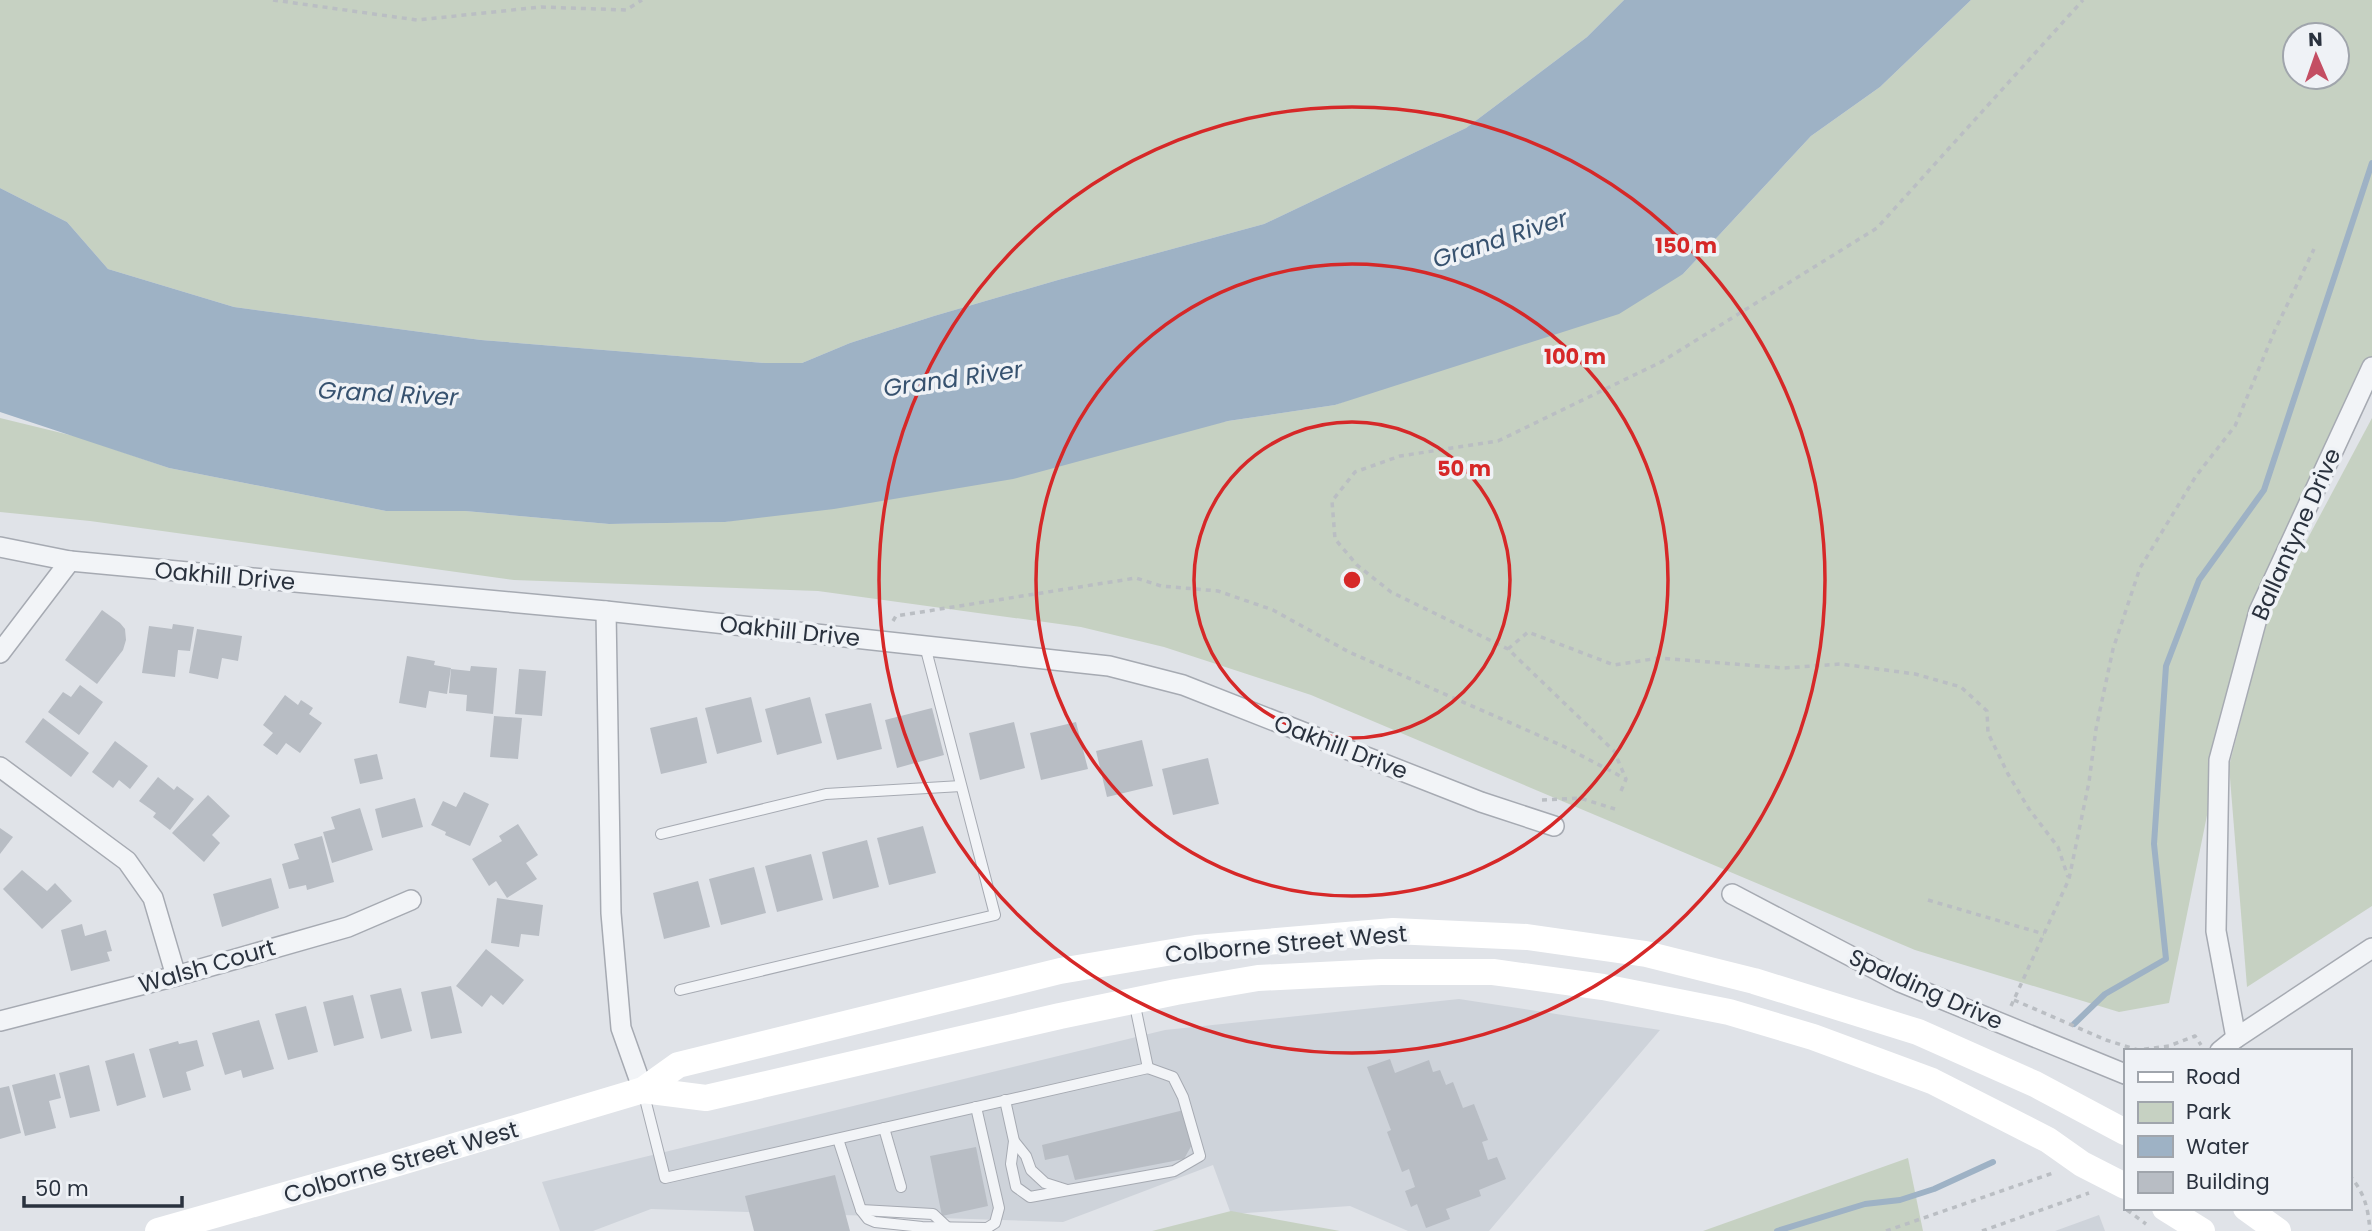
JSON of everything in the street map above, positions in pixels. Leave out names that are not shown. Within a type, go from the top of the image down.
[{"type":"main road","name":"Colborne Street West","points":[[158,1231],[643,1090],[678,1065],[1060,971],[1196,948],[1393,931],[1553,940],[1646,954],[1754,981],[1918,1032],[2035,1084],[2124,1131]]},
{"type":"main road","name":"Colborne Street West","points":[[643,1090],[706,1098],[1134,1001],[1258,978],[1381,972],[1493,972],[1603,987],[1729,1012],[1813,1037],[1932,1082],[2048,1140],[2082,1164],[2124,1185]]},
{"type":"main road","points":[[2168,1210],[2202,1231]]},
{"type":"main road","points":[[2249,1210],[2278,1231]]},
{"type":"street","name":"Ballantyne Drive","points":[[2236,1038],[2216,931],[2219,760],[2259,611],[2372,367]]},
{"type":"street","name":"Oakhill Drive","points":[[0,547],[70,561],[606,611],[1109,667],[1183,685],[1482,802],[1554,826]]},
{"type":"street","points":[[0,653],[70,561]]},
{"type":"street","points":[[606,611],[611,913],[621,1028],[643,1090]]},
{"type":"street","points":[[0,766],[127,861],[153,898],[176,976]]},
{"type":"street","name":"Spalding Drive","points":[[1732,894],[1900,982],[2124,1074]]},
{"type":"street","name":"Walsh Court","points":[[0,1021],[176,976],[348,927],[411,900]]},
{"type":"street","points":[[2222,1049],[2372,948]]},
{"type":"lane","points":[[680,990],[995,915],[925,646]]},
{"type":"lane","points":[[661,834],[826,793],[961,786]]},
{"type":"lane","points":[[1134,1001],[1148,1068]]},
{"type":"lane","points":[[643,1090],[665,1178],[1005,1100],[1148,1068],[1173,1077],[1183,1097],[1200,1156],[1174,1171],[1030,1197],[1016,1187],[1011,1164],[1014,1141],[1005,1100]]},
{"type":"lane","points":[[838,1139],[861,1210],[874,1222],[987,1228],[995,1223],[999,1213],[976,1107]]},
{"type":"lane","points":[[884,1128],[901,1187]]},
{"type":"lane","points":[[1014,1141],[1026,1156],[1031,1170],[1045,1183],[1070,1191]]},
{"type":"path","points":[[273,0],[417,20],[541,7],[626,10],[642,0]]},
{"type":"path","points":[[1621,791],[1626,779],[1614,751],[1508,649],[1391,592],[1357,565],[1335,539],[1332,501],[1355,472],[1399,456],[1498,441],[1661,362],[1877,228],[2083,0]]},
{"type":"path","points":[[2135,1049],[2106,1040],[2014,1000],[2069,879],[2113,649],[2140,568],[2196,476],[2235,426],[2314,249]]},
{"type":"path","points":[[881,642],[896,616],[1136,578],[1161,586],[1218,591],[1273,610],[1349,652],[1563,746],[1626,779]]},
{"type":"path","points":[[1508,649],[1528,632],[1614,665],[1659,658],[1784,668],[1841,664],[1915,674],[1961,687],[1987,711],[1988,733],[2008,774],[2029,809],[2058,847],[2069,879]]},
{"type":"path","points":[[1531,800],[1580,798],[1615,809]]},
{"type":"path","points":[[1928,900],[2044,934]]},
{"type":"path","points":[[2146,1049],[2169,1046],[2195,1036],[2204,1049]]},
{"type":"path","points":[[1886,1231],[2060,1171]]},
{"type":"path","points":[[2351,1177],[2361,1188],[2368,1208],[2370,1231]]},
{"type":"path","points":[[1982,1231],[2099,1190]]},
{"type":"shaded area","points":[[1459,999],[1660,1030],[1489,1231],[1408,1231],[1350,1206],[1231,1214],[1213,1165],[1063,1222],[651,1209],[593,1231],[560,1231],[542,1182],[1165,1030]]},
{"type":"shaded area","points":[[2099,1215],[2105,1231],[2055,1231]]},
{"type":"green space","points":[[0,0],[1624,0],[1587,37],[1466,128],[1264,224],[934,316],[850,343],[802,363],[765,363],[481,340],[234,307],[108,269],[67,222],[0,188]]},
{"type":"green space","points":[[1971,0],[2372,0],[2372,364],[2259,611],[2218,761],[2169,1003],[2119,1012],[1915,950],[1311,695],[1164,647],[1081,627],[818,591],[514,580],[90,521],[0,512],[0,418],[78,437],[169,468],[386,511],[465,511],[609,524],[725,522],[1228,421],[1335,405],[1683,274],[1811,136],[1880,87]]},
{"type":"green space","points":[[2372,418],[2372,906],[2247,987],[2229,766],[2269,611]]},
{"type":"green space","points":[[1908,1158],[1923,1231],[1703,1231]]},
{"type":"green space","points":[[1231,1211],[1340,1231],[1152,1231]]},
{"type":"water","name":"Grand River","points":[[1624,0],[1971,0],[1880,87],[1811,136],[1683,274],[1619,314],[1335,405],[1228,421],[1013,479],[834,509],[725,522],[609,524],[465,511],[386,511],[169,468],[0,412],[0,188],[67,222],[108,269],[234,307],[481,340],[765,363],[802,363],[850,343],[934,316],[1264,224],[1466,128],[1587,37]]},
{"type":"building","points":[[102,610],[125,629],[126,640],[123,650],[97,684],[65,660]]},
{"type":"building","points":[[173,624],[194,627],[190,651],[178,650],[175,677],[142,673],[149,626],[172,629]]},
{"type":"building","points":[[197,629],[242,636],[238,661],[222,658],[218,679],[189,673]]},
{"type":"building","points":[[407,656],[435,661],[434,665],[451,668],[447,694],[429,691],[426,708],[399,703]]},
{"type":"building","points":[[471,666],[497,668],[493,714],[466,711],[467,695],[449,693],[451,669],[470,671]]},
{"type":"building","points":[[519,669],[546,671],[542,716],[515,714]]},
{"type":"building","points":[[80,685],[103,702],[79,735],[48,712],[63,692],[71,697]]},
{"type":"building","points":[[285,695],[298,705],[301,700],[313,708],[309,714],[322,723],[300,753],[286,743],[277,755],[263,745],[273,733],[263,725]]},
{"type":"building","points":[[751,697],[762,742],[717,754],[705,708]]},
{"type":"building","points":[[810,697],[822,743],[777,755],[765,709]]},
{"type":"building","points":[[871,703],[882,749],[837,760],[825,714]]},
{"type":"building","points":[[932,708],[944,755],[897,768],[885,720]]},
{"type":"building","points":[[494,716],[522,718],[518,759],[490,757]]},
{"type":"building","points":[[697,717],[707,763],[661,774],[650,728]]},
{"type":"building","points":[[43,718],[89,753],[71,777],[25,742]]},
{"type":"building","points":[[1014,722],[1025,768],[980,780],[969,733]]},
{"type":"building","points":[[1076,722],[1088,769],[1041,780],[1030,733]]},
{"type":"building","points":[[1142,740],[1153,786],[1107,797],[1096,751]]},
{"type":"building","points":[[115,741],[148,766],[130,789],[119,780],[113,788],[92,772]]},
{"type":"building","points":[[377,754],[383,779],[360,784],[354,759]]},
{"type":"building","points":[[1208,758],[1219,804],[1173,815],[1162,769]]},
{"type":"building","points":[[158,777],[174,790],[177,786],[194,799],[170,830],[153,817],[156,813],[139,801]]},
{"type":"building","points":[[464,792],[489,804],[470,846],[445,835],[446,832],[431,825],[443,801],[456,807]]},
{"type":"building","points":[[208,795],[230,816],[212,835],[220,843],[204,862],[172,833]]},
{"type":"building","points":[[415,798],[423,827],[382,838],[375,809]]},
{"type":"building","points":[[360,808],[373,850],[332,863],[323,832],[335,829],[331,817]]},
{"type":"building","points":[[518,824],[538,855],[526,863],[537,879],[507,898],[496,881],[489,886],[472,859],[502,841],[499,836]]},
{"type":"building","points":[[923,826],[936,873],[889,885],[877,838]]},
{"type":"building","points":[[0,828],[13,837],[0,854]]},
{"type":"building","points":[[322,836],[334,882],[307,890],[306,885],[289,889],[282,864],[299,859],[294,844]]},
{"type":"building","points":[[867,840],[879,887],[833,899],[822,852]]},
{"type":"building","points":[[811,854],[823,900],[777,912],[765,866]]},
{"type":"building","points":[[754,867],[766,913],[721,925],[709,879]]},
{"type":"building","points":[[22,870],[47,891],[55,883],[72,901],[42,929],[3,889]]},
{"type":"building","points":[[271,878],[279,908],[222,927],[213,894]]},
{"type":"building","points":[[698,881],[710,927],[664,939],[653,893]]},
{"type":"building","points":[[497,898],[543,905],[539,936],[521,934],[519,947],[491,943]]},
{"type":"building","points":[[82,924],[85,936],[106,930],[112,951],[107,952],[110,961],[71,971],[61,930]]},
{"type":"building","points":[[486,949],[524,980],[503,1005],[491,995],[482,1007],[456,986]]},
{"type":"building","points":[[451,986],[462,1033],[431,1039],[421,992]]},
{"type":"building","points":[[401,988],[412,1031],[381,1039],[370,995]]},
{"type":"building","points":[[353,995],[364,1038],[334,1046],[323,1002]]},
{"type":"building","points":[[306,1006],[318,1052],[288,1060],[275,1014]]},
{"type":"building","points":[[259,1020],[274,1069],[243,1078],[241,1070],[225,1075],[212,1033]]},
{"type":"building","points":[[197,1040],[204,1066],[186,1072],[191,1090],[163,1098],[149,1049],[178,1041],[179,1044]]},
{"type":"building","points":[[134,1053],[146,1097],[117,1106],[105,1061]]},
{"type":"building","points":[[1390,1059],[1395,1073],[1429,1060],[1433,1072],[1440,1070],[1446,1085],[1453,1082],[1463,1108],[1474,1104],[1488,1140],[1482,1142],[1488,1160],[1497,1157],[1506,1179],[1479,1190],[1481,1196],[1446,1209],[1450,1219],[1426,1228],[1417,1204],[1411,1207],[1405,1191],[1415,1187],[1409,1169],[1402,1172],[1387,1132],[1391,1130],[1367,1067]]},
{"type":"building","points":[[89,1065],[100,1111],[70,1118],[59,1073]]},
{"type":"building","points":[[55,1074],[61,1098],[49,1101],[56,1128],[25,1136],[12,1085]]},
{"type":"building","points":[[9,1086],[21,1133],[0,1139],[0,1088]]},
{"type":"building","points":[[1184,1110],[1194,1141],[1184,1159],[1075,1180],[1068,1155],[1045,1160],[1042,1145]]},
{"type":"building","points":[[976,1147],[988,1206],[942,1216],[930,1156]]},
{"type":"building","points":[[835,1175],[850,1231],[754,1231],[745,1196]]},
{"type":"waterway","points":[[2074,1024],[2105,994],[2166,959],[2154,844],[2166,666],[2199,580],[2264,490],[2372,163]]},
{"type":"waterway","points":[[1777,1231],[1865,1204],[1900,1200],[1934,1189],[1993,1162]]}]
